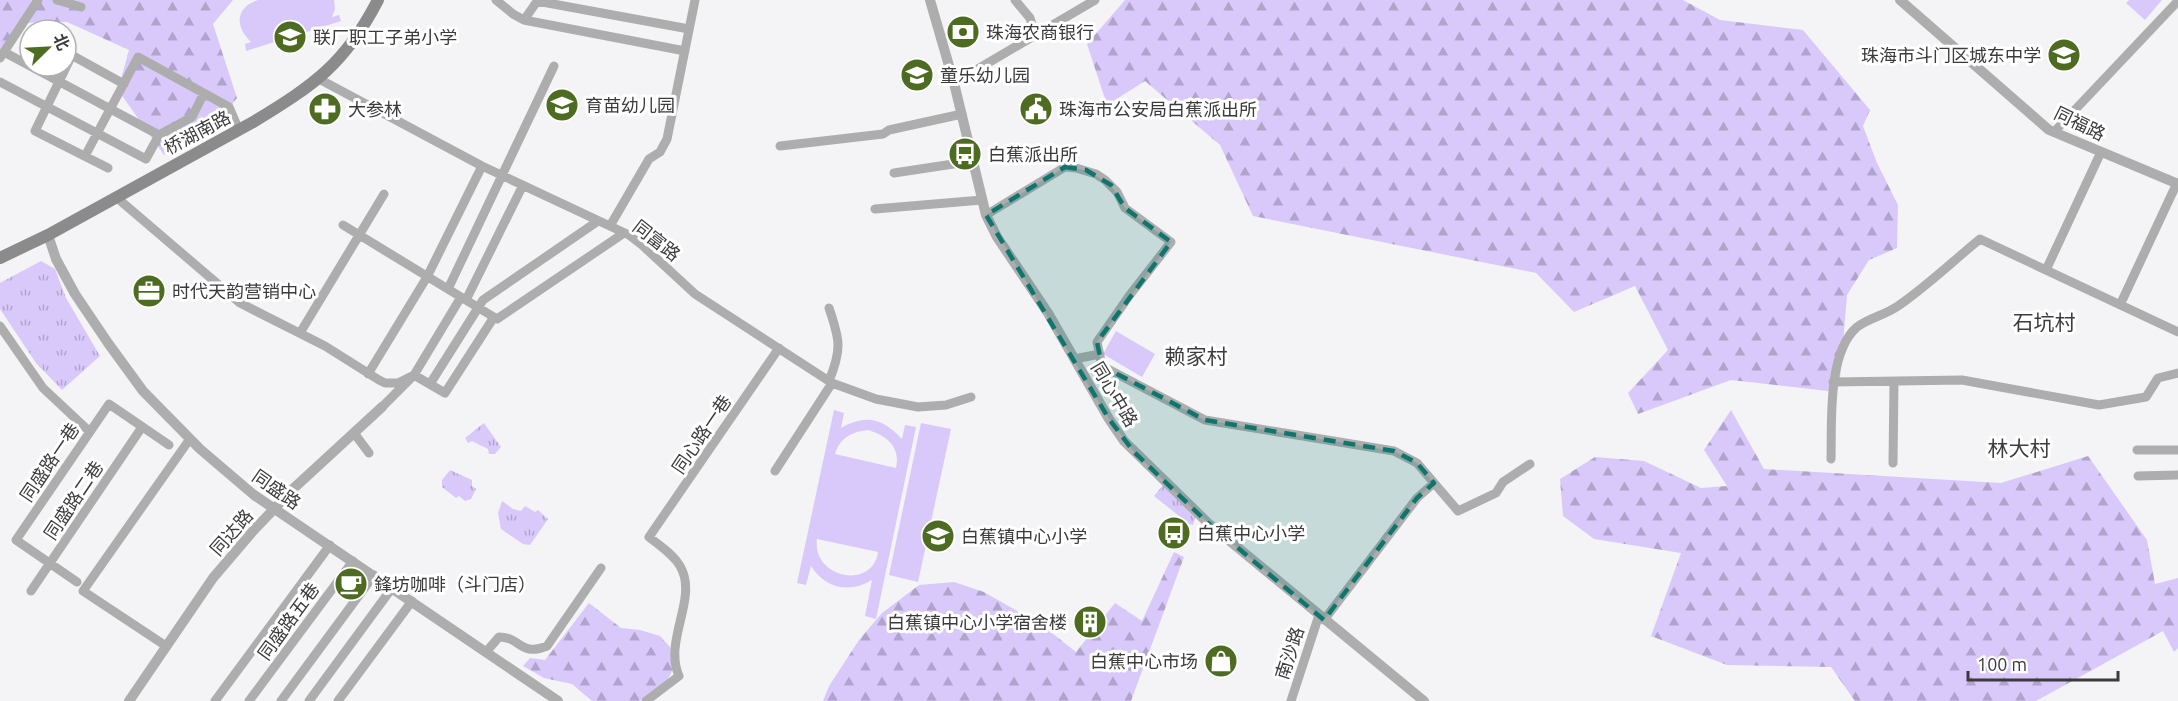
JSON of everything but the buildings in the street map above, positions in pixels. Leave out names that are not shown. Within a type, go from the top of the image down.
[{"type":"main road","name":"桥湖南路","points":[[0,258],[48,235],[287,102],[319,79],[352,44],[378,0]]},
{"type":"street","points":[[27,18],[38,0]]},
{"type":"street","points":[[57,0],[81,7]]},
{"type":"street","points":[[496,0],[524,20],[685,51]]},
{"type":"street","points":[[610,226],[649,159],[660,152],[667,139],[695,0]]},
{"type":"street","name":"同心中路","points":[[930,0],[962,114],[986,215],[997,237],[1048,313],[1109,419],[1140,458],[1208,523],[1424,701]]},
{"type":"street","points":[[1015,0],[1030,18],[1035,34]]},
{"type":"street","points":[[954,84],[1095,0]]},
{"type":"street","name":"同福路","points":[[1900,0],[2054,132],[2177,184]]},
{"type":"street","points":[[524,20],[537,1],[689,29]]},
{"type":"street","points":[[2054,132],[2178,1]]},
{"type":"street","points":[[18,31],[2,55],[59,82],[159,135]]},
{"type":"street","points":[[85,156],[138,57],[229,107],[239,130]]},
{"type":"street","points":[[78,59],[124,84]]},
{"type":"street","points":[[448,289],[554,66]]},
{"type":"street","points":[[60,78],[35,131],[108,168]]},
{"type":"street","name":"同富路","points":[[319,79],[482,166],[624,233],[642,245],[695,294],[830,382],[866,396],[918,407],[946,405],[971,396]]},
{"type":"street","points":[[0,82],[146,159],[159,135],[192,117],[204,93]]},
{"type":"street","points":[[780,146],[883,134],[890,130],[962,114]]},
{"type":"street","points":[[2046,270],[2101,152]]},
{"type":"street","points":[[894,173],[973,161]]},
{"type":"street","points":[[368,374],[427,277],[482,166]]},
{"type":"street","points":[[986,215],[1065,167],[1096,174],[1105,180],[1117,192],[1125,208],[1171,242],[1129,296],[1098,342],[1102,366],[1205,420],[1394,451],[1417,463],[1458,511],[1496,493],[1503,482],[1530,464]]},
{"type":"street","points":[[2120,305],[2177,184]]},
{"type":"street","points":[[382,407],[414,375],[464,299],[523,185]]},
{"type":"street","points":[[300,333],[361,236],[384,194]]},
{"type":"street","points":[[116,197],[230,295],[261,314],[326,346],[385,383],[398,383],[414,375]]},
{"type":"street","points":[[875,209],[982,200]]},
{"type":"street","points":[[430,384],[483,300],[598,221]]},
{"type":"street","points":[[343,225],[497,319],[624,233]]},
{"type":"street","name":"同盛路","points":[[48,235],[56,259],[75,294],[143,391],[200,449],[254,495],[558,701]]},
{"type":"street","points":[[1831,459],[1833,382],[1845,345],[1856,328],[1898,306],[1980,239],[2178,332]]},
{"type":"street","points":[[775,471],[830,382],[839,345],[829,308]]},
{"type":"street","points":[[414,375],[445,393],[494,317]]},
{"type":"street","points":[[0,326],[44,388],[90,432]]},
{"type":"street","name":"同心路一巷","points":[[646,701],[679,676],[673,651],[685,589],[681,568],[677,561],[649,537],[779,348]]},
{"type":"street","points":[[1074,359],[1100,354]]},
{"type":"street","points":[[1833,382],[1962,380],[2099,405],[2146,398],[2158,378],[2178,373]]},
{"type":"street","points":[[1893,464],[1894,382]]},
{"type":"street","name":"同盛路一巷","points":[[50,563],[16,540],[109,404],[142,427]]},
{"type":"street","name":"同达路","points":[[129,701],[213,578],[275,508],[382,407]]},
{"type":"street","points":[[142,427],[169,446]]},
{"type":"street","name":"同盛路二巷","points":[[31,591],[142,427]]},
{"type":"street","points":[[354,433],[369,453]]},
{"type":"street","points":[[166,646],[83,591],[188,443]]},
{"type":"street","points":[[2137,450],[2178,450]]},
{"type":"street","points":[[2138,476],[2178,475]]},
{"type":"street","name":"南沙路","points":[[1291,701],[1322,618],[1417,498],[1434,483]]},
{"type":"street","points":[[214,701],[330,545]]},
{"type":"street","name":"同盛路五巷","points":[[249,701],[353,561]]},
{"type":"street","points":[[50,563],[77,582]]},
{"type":"street","points":[[486,652],[499,637],[506,637],[527,650],[538,650],[547,646],[601,568]]},
{"type":"street","points":[[281,701],[374,575]]},
{"type":"street","points":[[309,701],[392,588]]},
{"type":"street","points":[[338,701],[412,602]]},
{"type":"highlighted area","points":[[1065,167],[1086,170],[1111,185],[1125,208],[1171,242],[1097,342],[1102,366],[1205,420],[1394,451],[1417,463],[1434,483],[1417,498],[1324,620],[1208,523],[1134,452],[1109,419],[986,215]]},
{"type":"green space","points":[[0,0],[233,0],[213,24],[237,98],[213,129],[164,155],[118,90],[129,50],[78,27],[78,18],[18,18],[18,26],[0,50]]},
{"type":"green space","points":[[258,0],[334,0],[335,9],[332,17],[339,15],[341,21],[246,51],[245,44],[251,42],[242,30],[240,18],[245,7]]},
{"type":"green space","points":[[1125,0],[1683,0],[1720,20],[1803,30],[1870,110],[1863,126],[1877,163],[1898,205],[1897,248],[1869,260],[1847,295],[1840,379],[1836,392],[1731,380],[1638,414],[1628,393],[1668,350],[1635,286],[1574,312],[1536,273],[1253,216],[1220,145],[1145,81],[1107,105],[1087,44]]},
{"type":"green space","points":[[2129,0],[2162,0],[2145,20],[2126,3]]},
{"type":"green space","points":[[41,261],[55,269],[66,298],[100,356],[62,390],[36,363],[0,309],[0,283]]},
{"type":"green space","points":[[1116,331],[1155,354],[1142,377],[1103,354]]},
{"type":"green space","points":[[834,410],[844,413],[841,428],[858,421],[873,420],[888,426],[902,439],[905,425],[916,427],[876,619],[865,616],[872,580],[855,587],[838,587],[823,579],[811,566],[806,585],[797,583]],"holes":[[[868,430],[881,435],[891,443],[896,454],[896,468],[835,454],[847,437],[856,432]],[[817,539],[878,552],[874,564],[866,572],[844,575],[833,571],[824,563],[818,553]]]},
{"type":"green space","points":[[1731,410],[1764,469],[2001,483],[2088,456],[2147,540],[2155,584],[2178,578],[2178,648],[2174,652],[2163,631],[2036,701],[1855,701],[1831,667],[1727,665],[1651,636],[1681,553],[1594,539],[1563,516],[1560,479],[1595,457],[1644,461],[1701,488],[1727,486],[1704,450]]},
{"type":"green space","points":[[484,423],[501,447],[495,454],[489,454],[488,449],[472,441],[468,443],[465,438]]},
{"type":"green space","points":[[921,423],[951,429],[918,582],[889,575]]},
{"type":"green space","points":[[450,470],[472,480],[472,486],[476,489],[471,499],[465,501],[459,496],[456,498],[442,487],[442,480]]},
{"type":"green space","points":[[1163,485],[1196,516],[1193,525],[1154,496]]},
{"type":"green space","points":[[502,501],[513,509],[521,511],[525,506],[535,512],[538,510],[548,519],[530,545],[523,544],[501,529],[498,513]]},
{"type":"green space","points":[[1174,552],[1184,557],[1131,701],[823,701],[829,686],[859,640],[882,613],[919,585],[954,582],[984,592],[1043,626],[1076,652],[1115,603],[1142,621]]},
{"type":"green space","points":[[589,603],[621,628],[640,630],[660,636],[670,647],[673,669],[668,679],[640,701],[592,701],[572,684],[544,678],[523,666],[530,658],[545,660]]},
{"type":"place","name":"珠海农商银行","points":[[963,32]]},
{"type":"place","name":"联厂职工子弟小学","points":[[290,37]]},
{"type":"place","name":"珠海市斗门区城东中学","points":[[2064,55]]},
{"type":"place","name":"童乐幼儿园","points":[[917,75]]},
{"type":"place","name":"育苗幼儿园","points":[[562,105]]},
{"type":"place","name":"大参林","points":[[325,109]]},
{"type":"place","name":"珠海市公安局白蕉派出所","points":[[1036,109]]},
{"type":"place","name":"白蕉派出所","points":[[965,154]]},
{"type":"place","name":"时代天韵营销中心","points":[[149,291]]},
{"type":"place","name":"白蕉中心小学","points":[[1174,533]]},
{"type":"place","name":"白蕉镇中心小学","points":[[938,536]]},
{"type":"place","name":"鋒坊咖啡（斗门店）","points":[[351,584]]},
{"type":"place","name":"白蕉镇中心小学宿舍楼","points":[[1090,622]]},
{"type":"place","name":"白蕉中心市场","points":[[1221,661]]},
{"type":"district","name":"石坑村","points":[[2044,322]]},
{"type":"district","name":"赖家村","points":[[1196,356]]},
{"type":"district","name":"林大村","points":[[2019,448]]}]
